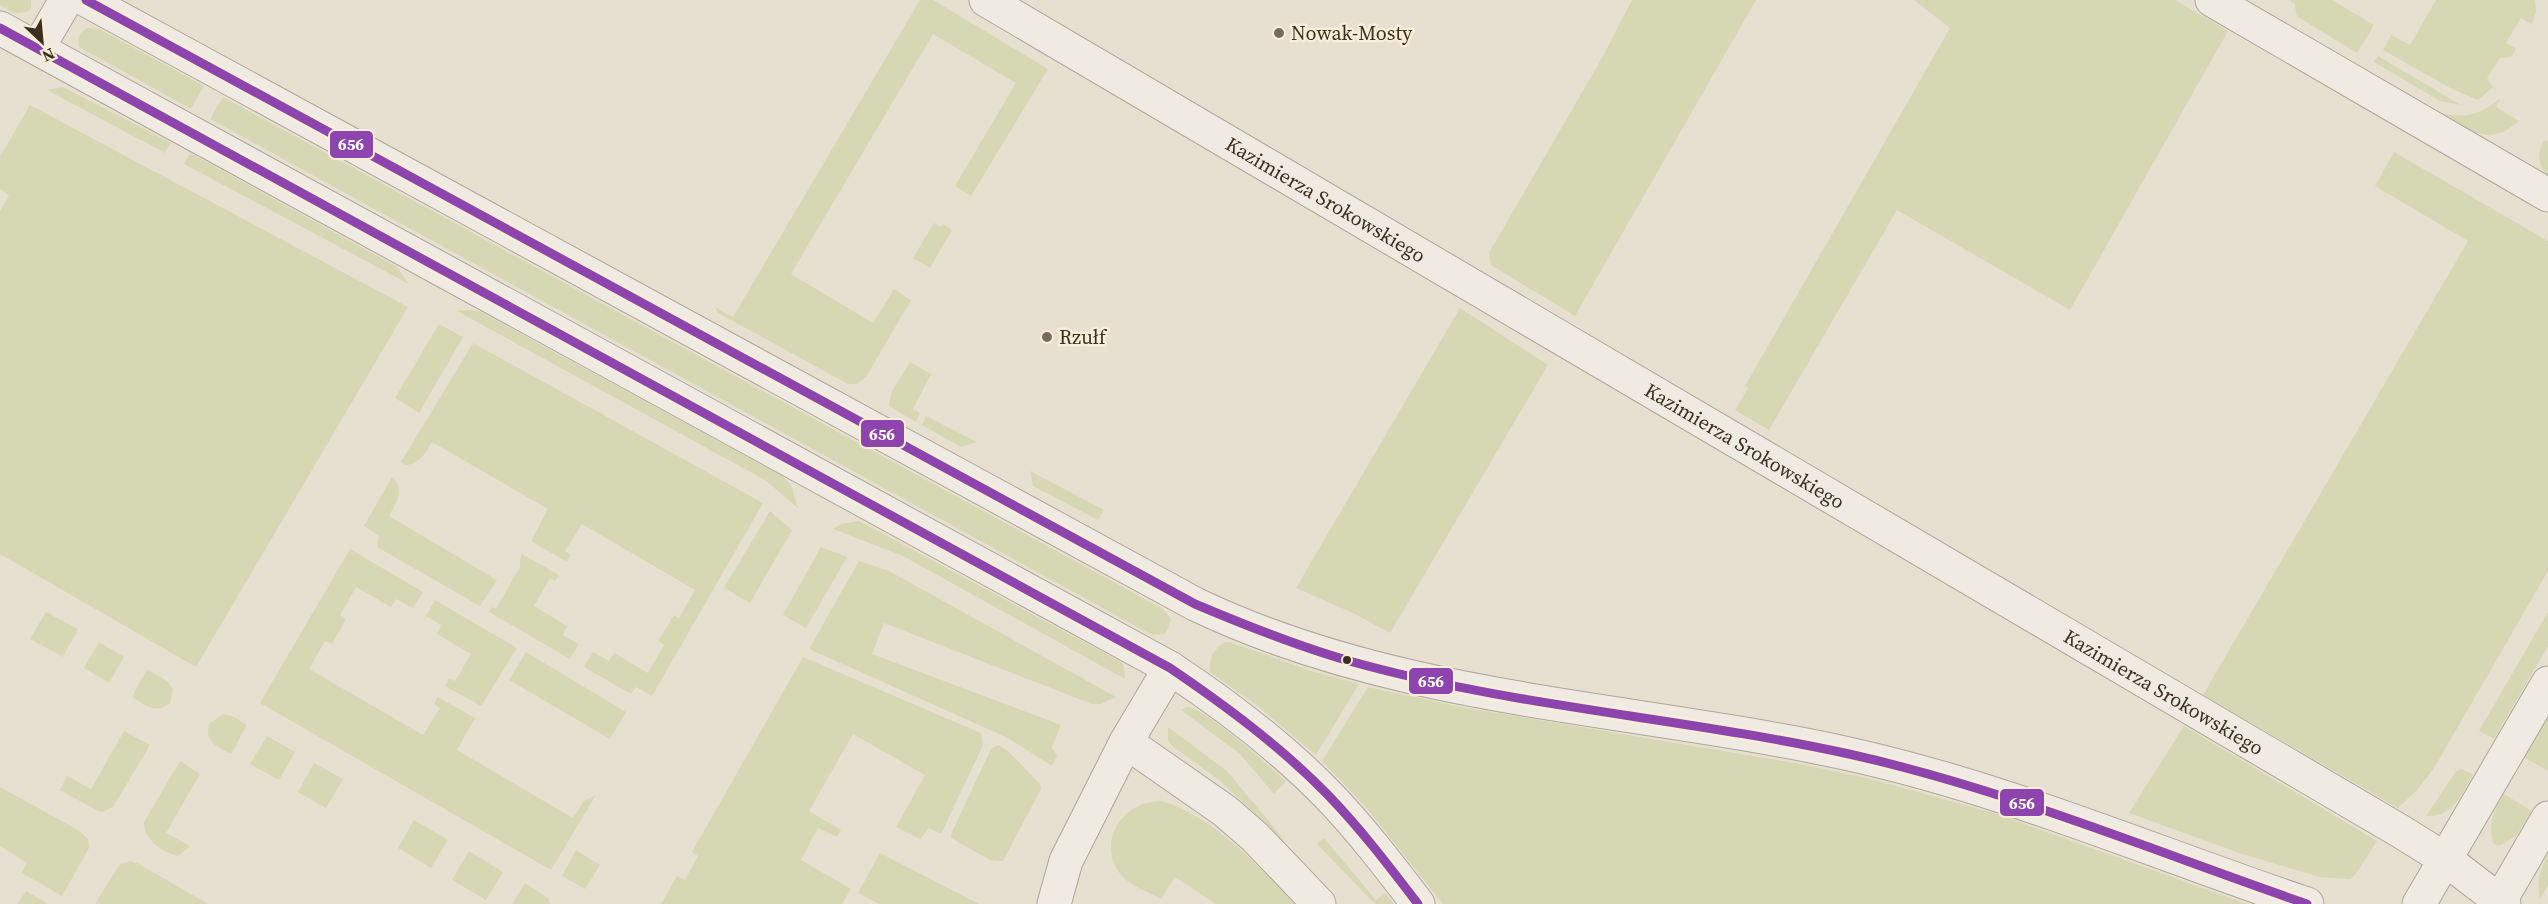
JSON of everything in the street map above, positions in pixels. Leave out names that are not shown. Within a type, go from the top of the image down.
[{"type":"street","points":[[38,48],[66,0]]},
{"type":"street","points":[[86,0],[1185,598],[1249,628],[1324,654],[1439,682],[1780,741],[1905,767],[2001,795],[2307,904]]},
{"type":"street","name":"Kazimierza Srokowskiego","points":[[986,0],[2445,859],[2500,903]]},
{"type":"street","points":[[2212,0],[2548,195]]},
{"type":"street","points":[[0,28],[1170,668],[1252,726],[1315,782],[1372,845],[1418,904]]},
{"type":"street","points":[[1054,904],[1066,861],[1126,742],[1170,668]]},
{"type":"street","points":[[2419,904],[2548,683]]},
{"type":"street","points":[[1126,742],[1225,812],[1255,837],[1319,904]]},
{"type":"street","points":[[2500,903],[2548,818]]},
{"type":"green space","points":[[0,0],[31,0],[31,7],[27,12],[14,13],[0,5]]},
{"type":"green space","points":[[920,0],[933,0],[1048,69],[971,196],[955,186],[1016,83],[933,34],[791,274],[873,323],[894,289],[911,300],[866,377],[857,384],[848,384],[718,313],[715,307],[733,317]]},
{"type":"green space","points":[[1632,0],[1756,0],[1575,316],[1491,265],[1489,253],[1602,58]]},
{"type":"green space","points":[[1914,0],[2175,0],[2228,31],[2070,310],[1897,210],[1769,430],[1735,410],[1748,388],[1745,386],[1950,28]]},
{"type":"green space","points":[[2289,0],[2332,0],[2374,25],[2357,53],[2298,17],[2295,4]]},
{"type":"green space","points":[[2436,0],[2535,0],[2536,12],[2532,25],[2521,18],[2506,43],[2516,49],[2511,57],[2500,58],[2487,78],[2493,87],[2478,100],[2452,89],[2383,50],[2391,35],[2410,45]]},
{"type":"green space","points":[[88,28],[99,29],[204,86],[191,109],[79,47],[79,36]]},
{"type":"green space","points":[[2378,56],[2461,105],[2440,101],[2374,62]]},
{"type":"green space","points":[[63,87],[171,143],[165,153],[47,90]]},
{"type":"green space","points":[[223,97],[1163,609],[1171,619],[1168,629],[1164,634],[1152,635],[210,119]]},
{"type":"green space","points":[[2501,98],[2496,107],[2519,121],[2498,134],[2479,134],[2439,113],[2472,114],[2486,109]]},
{"type":"green space","points":[[30,105],[408,307],[196,667],[0,554],[0,211],[9,195],[0,189],[0,157]]},
{"type":"green space","points":[[2544,140],[2548,142],[2548,176],[2539,159]]},
{"type":"green space","points":[[2394,152],[2548,241],[2548,571],[2434,768],[2417,790],[2398,808],[2203,695],[2468,241],[2375,186]]},
{"type":"green space","points":[[190,153],[397,267],[409,284],[184,164]]},
{"type":"green space","points":[[934,223],[941,227],[943,224],[952,230],[930,268],[913,258]]},
{"type":"green space","points":[[1460,308],[1548,365],[1390,633],[1353,613],[1296,588]]},
{"type":"green space","points":[[457,311],[479,311],[784,477],[792,488],[798,508],[765,480]]},
{"type":"green space","points":[[439,324],[463,337],[419,413],[395,398]]},
{"type":"green space","points":[[473,343],[763,503],[652,696],[636,687],[631,694],[584,667],[593,652],[609,661],[614,653],[648,673],[664,645],[658,641],[674,615],[679,618],[695,590],[582,524],[565,551],[571,555],[567,562],[531,541],[548,509],[432,442],[425,454],[415,463],[405,465],[401,462]]},
{"type":"green space","points":[[910,362],[931,374],[913,409],[920,413],[916,422],[889,406],[891,393]]},
{"type":"green space","points":[[926,416],[977,442],[961,447],[922,425]]},
{"type":"green space","points":[[1030,471],[1104,510],[1098,520],[1033,486]]},
{"type":"green space","points":[[392,477],[399,487],[399,492],[389,516],[497,580],[480,606],[377,547],[379,536],[364,526]]},
{"type":"green space","points":[[770,511],[792,530],[750,603],[724,588]]},
{"type":"green space","points":[[859,521],[1121,662],[1124,666],[1125,679],[903,556],[833,529],[841,524]]},
{"type":"green space","points":[[821,547],[847,557],[806,628],[783,615]]},
{"type":"green space","points":[[350,549],[423,592],[413,608],[396,599],[391,607],[356,587],[340,615],[346,619],[332,644],[325,641],[309,669],[423,735],[440,708],[434,704],[438,697],[475,718],[457,750],[573,818],[584,801],[596,795],[551,870],[260,703]]},
{"type":"green space","points":[[522,554],[559,575],[555,581],[550,578],[534,606],[567,626],[563,635],[579,644],[570,659],[489,612],[492,607],[496,609],[520,567]]},
{"type":"green space","points":[[859,561],[889,571],[1116,697],[1101,704],[1092,704],[884,623],[872,654],[1061,725],[1052,747],[1057,756],[1052,766],[1008,738],[809,649]]},
{"type":"green space","points":[[435,600],[517,648],[481,706],[445,686],[449,678],[455,681],[471,654],[437,634],[441,625],[426,616]]},
{"type":"green space","points":[[46,612],[78,629],[63,657],[30,639]]},
{"type":"green space","points":[[2548,612],[2548,646],[2494,739],[2479,731]]},
{"type":"green space","points":[[99,642],[124,657],[109,683],[84,668]]},
{"type":"green space","points":[[1225,642],[1311,671],[1359,684],[1316,755],[1258,706],[1210,672],[1213,655]]},
{"type":"green space","points":[[526,652],[626,712],[610,739],[509,680]]},
{"type":"green space","points":[[803,657],[981,733],[983,745],[941,834],[929,828],[920,839],[896,827],[925,775],[853,734],[809,811],[841,830],[837,837],[818,828],[801,860],[851,889],[842,904],[661,904],[677,876],[685,880],[698,856],[692,852]]},
{"type":"green space","points":[[147,669],[167,681],[173,689],[170,703],[165,707],[151,708],[132,697]]},
{"type":"green space","points":[[1368,687],[1461,707],[1801,764],[1871,779],[1994,813],[2247,904],[1443,904],[1365,806],[1322,761]]},
{"type":"green space","points":[[1187,707],[1222,727],[1286,781],[1274,794],[1240,754],[1181,710]]},
{"type":"green space","points":[[223,714],[234,717],[247,725],[231,754],[213,743],[208,735],[209,724]]},
{"type":"green space","points":[[2548,717],[2548,771],[2524,757]]},
{"type":"green space","points":[[2184,726],[2377,841],[2355,875],[2350,879],[2320,877],[2242,854],[2129,813]]},
{"type":"green space","points":[[1168,727],[1227,771],[1287,843],[1219,780],[1171,745],[1168,739]]},
{"type":"green space","points":[[124,731],[150,745],[113,807],[102,812],[60,790],[67,776],[91,789]]},
{"type":"green space","points":[[267,736],[295,752],[279,780],[250,764]]},
{"type":"green space","points":[[998,745],[1008,751],[1040,784],[1041,789],[1003,861],[990,860],[951,838],[991,749]]},
{"type":"green space","points":[[180,761],[200,774],[166,833],[190,846],[178,856],[166,852],[151,840],[144,822]]},
{"type":"green space","points":[[314,763],[343,779],[326,808],[298,792]]},
{"type":"green space","points":[[2462,769],[2473,775],[2460,797],[2443,813],[2426,816],[2456,771]]},
{"type":"green space","points":[[0,787],[78,830],[88,839],[89,848],[62,896],[22,873],[27,863],[0,846]]},
{"type":"green space","points":[[2504,794],[2532,811],[2516,836],[2499,846],[2494,844],[2491,824]]},
{"type":"green space","points":[[1162,801],[1200,819],[1234,844],[1294,904],[1216,904],[1175,877],[1161,899],[1125,879],[1114,862],[1111,849],[1112,837],[1117,825],[1135,808]]},
{"type":"green space","points":[[414,820],[448,840],[431,868],[398,848]]},
{"type":"green space","points":[[1324,838],[1376,900],[1385,893],[1394,904],[1375,904],[1317,844]]},
{"type":"green space","points":[[576,850],[600,865],[585,889],[562,876]]},
{"type":"green space","points":[[469,851],[503,872],[486,900],[452,880]]},
{"type":"green space","points":[[880,853],[979,904],[879,904],[858,893]]},
{"type":"green space","points":[[2548,855],[2548,885],[2540,899],[2539,876]]},
{"type":"green space","points":[[131,861],[208,904],[95,904],[120,864]]},
{"type":"green space","points":[[525,883],[548,898],[550,904],[512,904]]},
{"type":"green space","points":[[26,891],[48,904],[17,904]]},
{"type":"transit line","name":"656","points":[[86,0],[1195,604],[1234,620],[1333,656],[1414,677],[1538,701],[1787,742],[1908,768],[2023,803],[2307,904]]},
{"type":"transit line","name":"656","points":[[0,28],[1170,668],[1252,727],[1309,776],[1363,834],[1418,904]]},
{"type":"place","name":"Nowak-Mosty","points":[[1279,33]]},
{"type":"place","name":"Rzułf","points":[[1047,337]]}]
